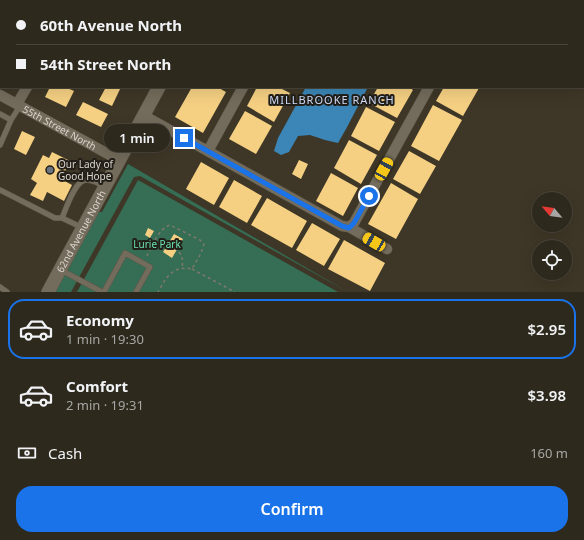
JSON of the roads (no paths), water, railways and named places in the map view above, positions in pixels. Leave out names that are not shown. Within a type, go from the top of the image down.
[{"type":"street","points":[[18,105],[26,88]]},
{"type":"street","name":"62nd Avenue North","points":[[48,292],[158,88]]},
{"type":"street","points":[[208,151],[242,88]]},
{"type":"street","points":[[349,228],[354,223],[428,88]]},
{"type":"street","name":"55th Street North","points":[[0,95],[119,160]]},
{"type":"street","points":[[144,115],[342,226],[349,228],[387,249]]},
{"type":"lane","points":[[0,145],[18,105]]},
{"type":"lane","points":[[0,114],[11,120]]},
{"type":"lane","points":[[62,218],[75,188],[81,181],[87,179],[105,186]]},
{"type":"lane","points":[[0,190],[55,218],[62,218],[82,228]]},
{"type":"lane","points":[[60,269],[103,292],[125,253],[150,267],[136,292]]},
{"type":"lane","points":[[0,288],[7,292]]},
{"type":"water","points":[[305,88],[367,88],[338,143],[310,135],[298,136],[289,152],[281,155],[274,151],[278,138]]},
{"type":"place","name":"Our Lady of Good Hope","points":[[50,170]]},
{"type":"district","name":"MILLBROOKE RANCH","points":[[332,99]]},
{"type":"park label","name":"Lurie Park","points":[[157,244]]}]
